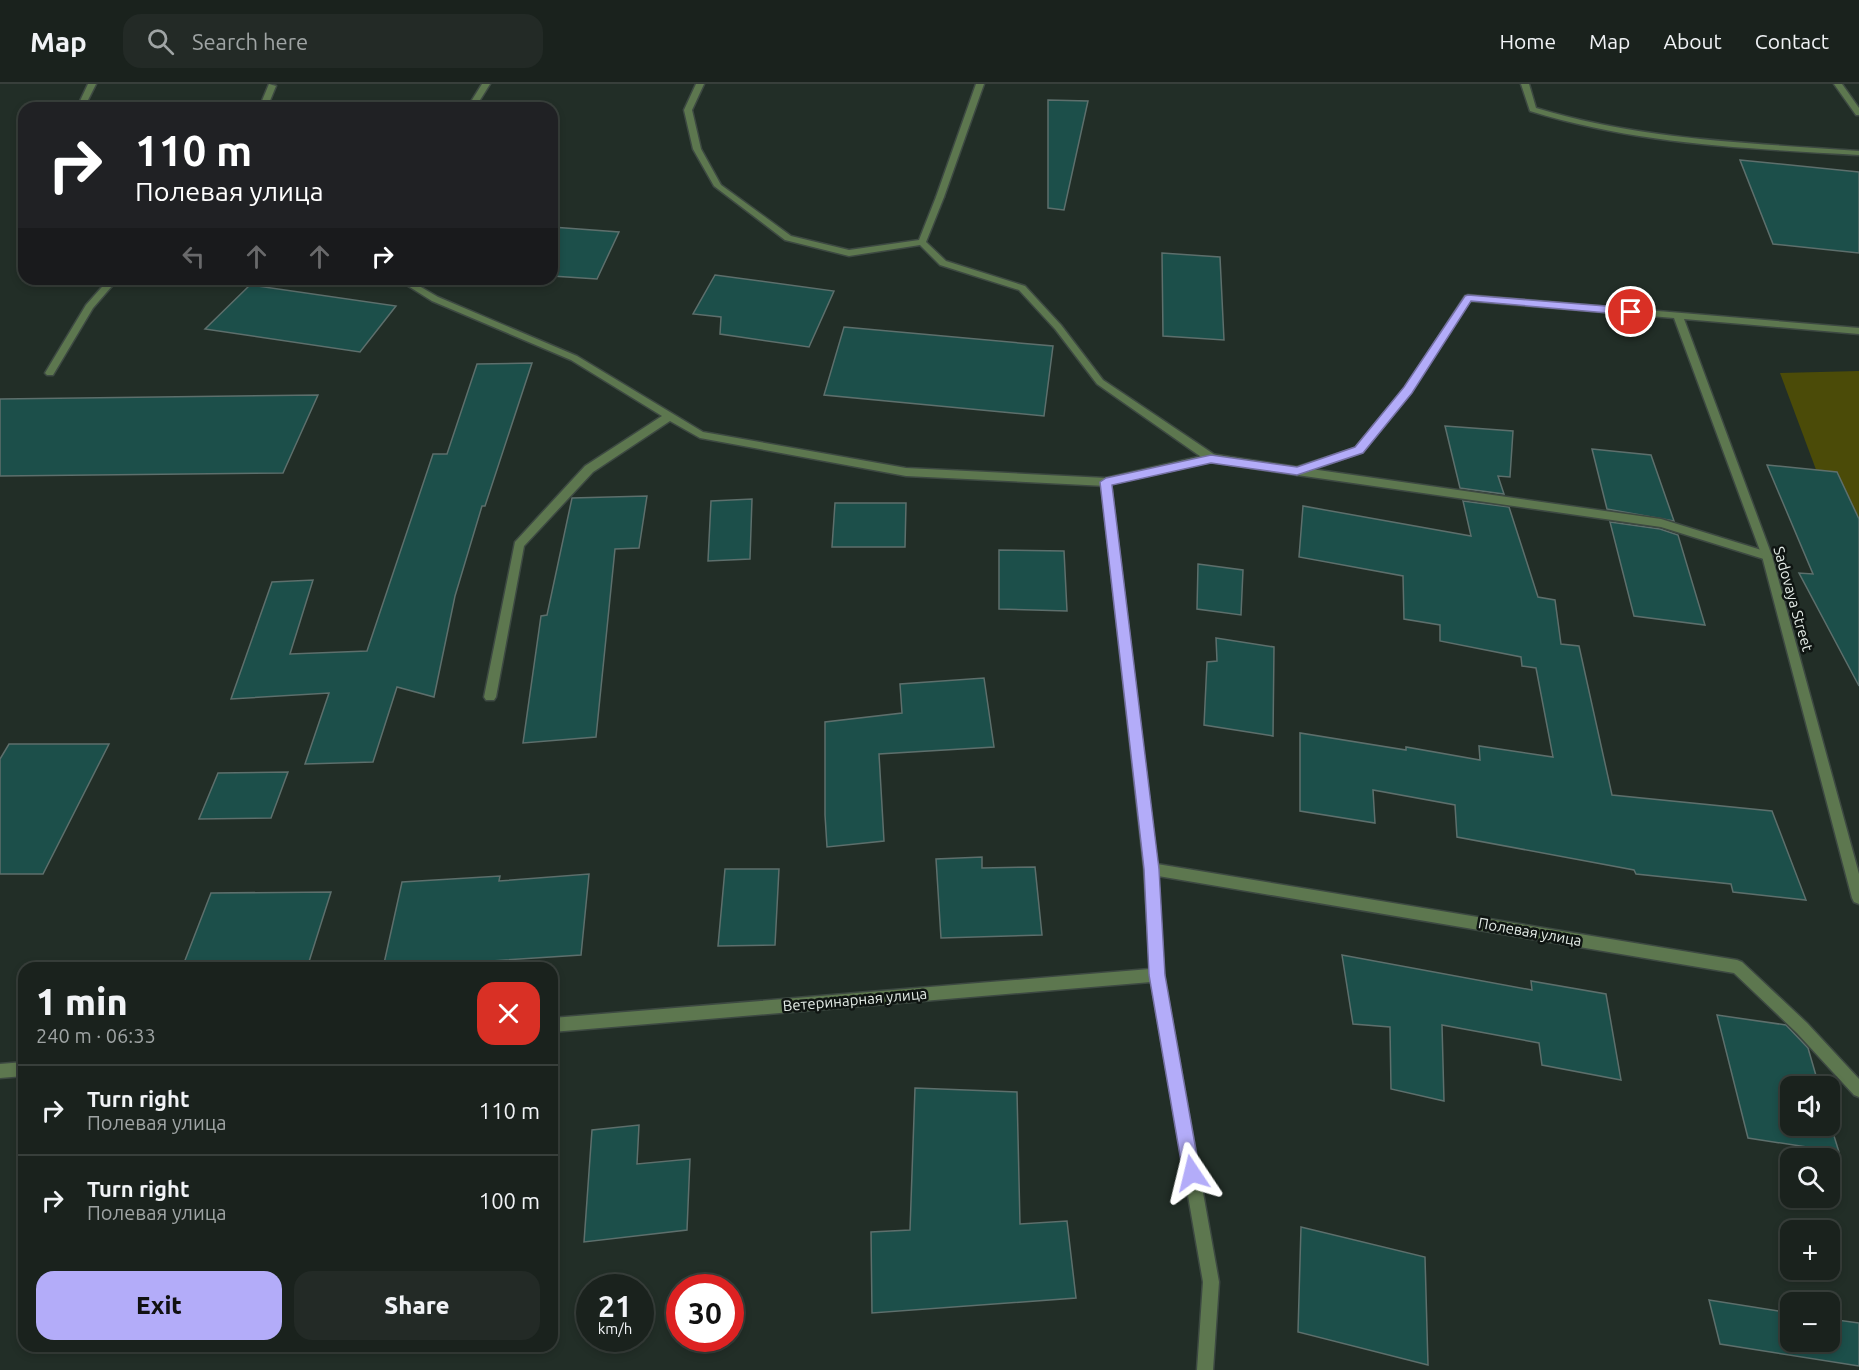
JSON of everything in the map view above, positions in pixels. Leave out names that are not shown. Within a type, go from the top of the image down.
[{"type":"street","points":[[83,102],[92,84]]},
{"type":"street","points":[[475,102],[486,84]]},
{"type":"street","points":[[700,84],[688,110],[697,149],[718,186],[788,238],[849,253],[922,242]]},
{"type":"street","points":[[922,242],[980,84]]},
{"type":"street","points":[[1525,84],[1533,109],[1558,118],[1633,135],[1859,153]]},
{"type":"street","points":[[1838,84],[1859,113]]},
{"type":"street","points":[[266,102],[273,85]]},
{"type":"street","points":[[1850,100],[1859,100]]},
{"type":"street","points":[[922,242],[943,263],[1022,288],[1058,327],[1100,382],[1211,459]]},
{"type":"street","points":[[50,373],[89,307],[109,285]]},
{"type":"street","points":[[411,285],[435,299],[574,358],[700,435],[906,472],[1106,482],[1211,459],[1661,523],[1767,556]]},
{"type":"street","points":[[1297,471],[1359,450],[1408,390],[1468,298],[1859,330]]},
{"type":"street","name":"Sadovaya Street","points":[[1678,315],[1767,556],[1859,898]]},
{"type":"street","points":[[490,697],[519,545],[589,469],[670,416]]},
{"type":"street","points":[[1106,482],[1151,869],[1157,975],[1211,1282],[1205,1370]]},
{"type":"street","name":"Полевая улица","points":[[1151,869],[1737,967],[1802,1028],[1859,1090]]},
{"type":"street","name":"Ветеринарная улица","points":[[558,1025],[1157,975]]},
{"type":"street","points":[[0,1071],[18,1070]]},
{"type":"shaded area","points":[[1859,371],[1859,585],[1780,373]]},
{"type":"building","points":[[1048,100],[1088,101],[1064,210],[1048,208]]},
{"type":"building","points":[[1740,160],[1859,172],[1859,253],[1773,244]]},
{"type":"building","points":[[558,227],[619,232],[597,279],[558,276]]},
{"type":"building","points":[[1162,253],[1220,257],[1224,340],[1163,336]]},
{"type":"building","points":[[715,275],[834,291],[809,347],[720,334],[721,317],[693,314]]},
{"type":"building","points":[[250,285],[396,306],[360,352],[205,329]]},
{"type":"building","points":[[844,327],[1053,346],[1044,416],[824,395]]},
{"type":"building","points":[[532,363],[485,506],[482,506],[455,596],[434,697],[397,687],[373,762],[305,764],[329,693],[231,699],[272,582],[313,580],[290,654],[367,651],[433,454],[447,454],[477,364]]},
{"type":"building","points":[[318,395],[283,473],[0,476],[0,399]]},
{"type":"building","points":[[1445,426],[1513,431],[1510,477],[1498,476],[1504,494],[1460,488]]},
{"type":"building","points":[[1592,449],[1651,455],[1674,521],[1607,509]]},
{"type":"building","points":[[1767,465],[1837,472],[1859,519],[1859,686],[1799,573],[1813,574]]},
{"type":"building","points":[[647,496],[639,548],[615,549],[596,737],[523,743],[541,616],[547,615],[572,498]]},
{"type":"building","points":[[752,499],[750,559],[708,561],[711,501]]},
{"type":"building","points":[[1463,501],[1509,507],[1538,597],[1555,600],[1561,644],[1579,646],[1612,795],[1772,811],[1806,900],[1733,892],[1731,884],[1636,874],[1634,870],[1457,837],[1455,805],[1373,790],[1375,823],[1300,811],[1300,733],[1406,750],[1406,747],[1480,760],[1479,746],[1553,757],[1536,668],[1522,666],[1521,657],[1440,641],[1440,625],[1404,619],[1403,576],[1299,557],[1303,506],[1471,536]]},
{"type":"building","points":[[835,503],[906,503],[905,547],[832,547]]},
{"type":"building","points":[[1610,522],[1660,529],[1678,535],[1705,625],[1634,616]]},
{"type":"building","points":[[999,550],[1064,551],[1067,611],[999,609]]},
{"type":"building","points":[[1198,564],[1243,570],[1241,615],[1197,609]]},
{"type":"building","points":[[1216,638],[1274,647],[1273,736],[1204,725],[1207,662],[1217,661]]},
{"type":"building","points":[[984,678],[994,747],[879,754],[884,841],[827,847],[825,722],[902,713],[900,684]]},
{"type":"building","points":[[9,744],[109,744],[43,874],[0,874],[0,759]]},
{"type":"building","points":[[288,772],[271,818],[199,819],[218,773]]},
{"type":"building","points":[[982,857],[982,868],[1035,867],[1042,935],[941,938],[936,859]]},
{"type":"building","points":[[725,869],[779,869],[775,945],[718,946]]},
{"type":"building","points":[[589,874],[581,955],[474,962],[384,962],[402,882],[500,876],[499,881]]},
{"type":"building","points":[[331,892],[309,962],[184,962],[211,893]]},
{"type":"building","points":[[1342,955],[1532,990],[1531,981],[1606,994],[1621,1080],[1542,1065],[1539,1043],[1442,1025],[1444,1101],[1391,1089],[1390,1027],[1353,1024]]},
{"type":"building","points":[[1717,1015],[1786,1025],[1808,1048],[1816,1076],[1780,1076],[1780,1136],[1834,1136],[1838,1148],[1813,1148],[1748,1138]]},
{"type":"building","points":[[915,1088],[1017,1092],[1020,1224],[1067,1221],[1076,1298],[872,1313],[871,1232],[910,1230]]},
{"type":"building","points":[[639,1125],[637,1164],[690,1159],[687,1230],[584,1242],[592,1130]]},
{"type":"building","points":[[1301,1227],[1425,1257],[1428,1365],[1298,1332]]},
{"type":"building","points":[[1709,1300],[1780,1311],[1780,1352],[1840,1352],[1840,1320],[1859,1323],[1859,1366],[1720,1344]]},
{"type":"route","points":[[1192,1173],[1157,975],[1151,869],[1106,482],[1211,459],[1297,471],[1359,450],[1408,390],[1468,298],[1631,312]]}]
